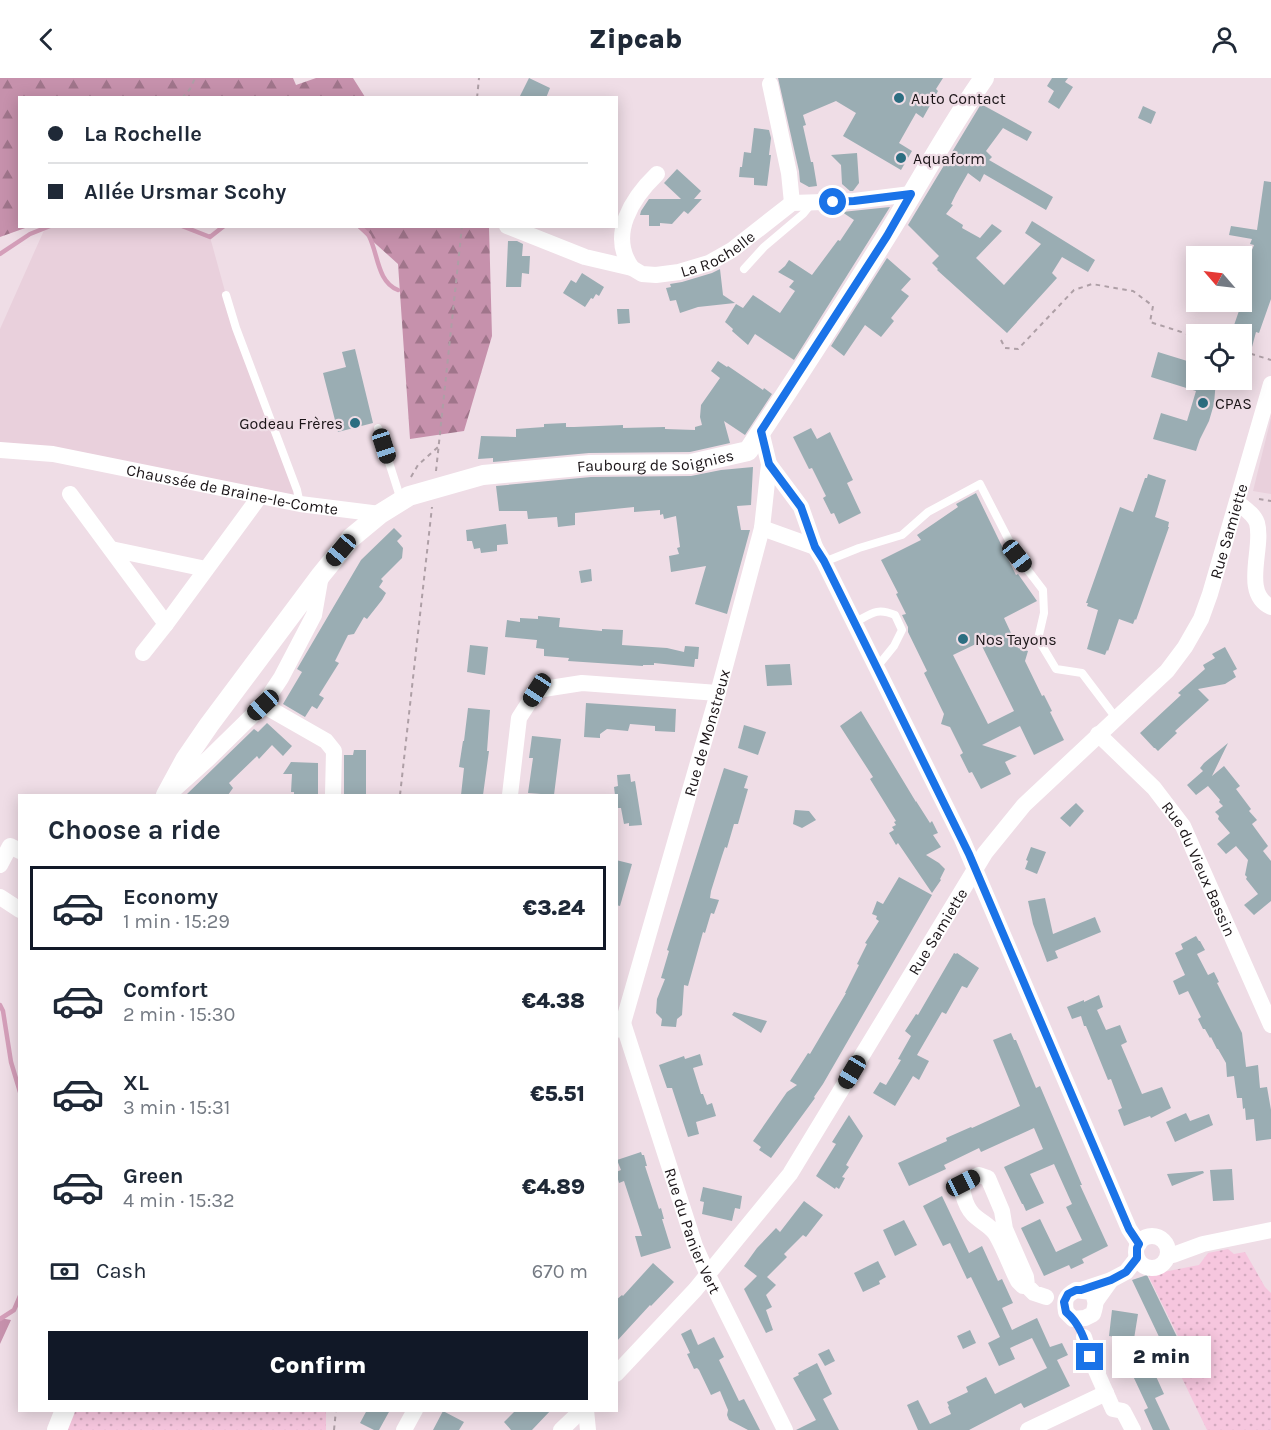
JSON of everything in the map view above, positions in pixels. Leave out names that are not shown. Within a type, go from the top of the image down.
[{"type":"street","name":"Faubourg de Soignies","points":[[380,514],[405,498],[483,475],[590,465],[691,464],[748,451],[887,236],[963,108],[984,78]]},
{"type":"street","points":[[770,84],[789,172],[792,203],[854,201],[911,194]]},
{"type":"street","points":[[632,268],[624,256],[622,246],[625,223],[635,199],[657,174]]},
{"type":"street","name":"La Rochelle","points":[[517,228],[563,250],[632,268],[642,274],[656,275],[680,272],[709,263],[732,250],[792,203]]},
{"type":"street","name":"Rue Samiette","points":[[618,1372],[708,1275],[790,1174],[985,853],[1024,805],[1167,671],[1185,647],[1201,619],[1215,579],[1271,384]]},
{"type":"street","name":"Rue de Monstreux","points":[[620,1026],[718,693],[762,528],[769,464],[761,431]]},
{"type":"street","name":"Chaussée de Braine-le-Comte","points":[[0,450],[53,454],[300,504],[380,514]]},
{"type":"street","points":[[769,464],[801,507],[820,554],[975,868],[1129,1229],[1138,1251],[1144,1266],[1154,1268],[1164,1264],[1168,1254],[1166,1244],[1158,1237],[1148,1237],[1138,1251],[1126,1272],[1072,1303]]},
{"type":"street","points":[[70,494],[166,624]]},
{"type":"street","points":[[143,653],[260,496]]},
{"type":"street","points":[[1237,502],[1254,516],[1257,523],[1255,586],[1259,598],[1271,607]]},
{"type":"street","name":"Chaussée de Braine-le-Comte","points":[[168,794],[185,760],[209,725],[321,575],[351,538],[380,514]]},
{"type":"street","points":[[762,528],[820,554]]},
{"type":"street","points":[[111,549],[206,569]]},
{"type":"street","name":"Chaussée de Braine-le-Comte","points":[[168,794],[263,705],[281,678],[314,615],[321,575]]},
{"type":"street","points":[[510,794],[519,718],[537,690],[582,683],[718,693]]},
{"type":"street","points":[[263,705],[326,741],[334,751],[333,794]]},
{"type":"street","name":"Rue du Vieux Bassin","points":[[1098,734],[1154,788],[1183,826],[1271,1025]]},
{"type":"street","points":[[0,865],[10,846],[18,850]]},
{"type":"street","points":[[0,897],[18,909]]},
{"type":"street","name":"Rue du Panier Vert","points":[[620,1026],[695,1246],[785,1430]]},
{"type":"street","points":[[1027,1286],[1026,1277],[1005,1229],[1002,1211],[988,1178],[979,1175],[963,1183],[962,1191],[970,1211],[995,1233],[1018,1281],[1023,1286],[1047,1298],[1072,1303],[1085,1318],[1111,1280]]},
{"type":"street","points":[[1168,1254],[1173,1255],[1203,1244],[1271,1230]]},
{"type":"street","points":[[1072,1303],[1091,1292],[1094,1307],[1084,1337]]},
{"type":"street","points":[[1072,1303],[1090,1357],[1120,1430]]},
{"type":"street","points":[[1028,1430],[1109,1401]]},
{"type":"street","points":[[1109,1401],[1123,1411],[1133,1430]]},
{"type":"street","points":[[57,1430],[64,1412]]},
{"type":"street","points":[[404,1430],[414,1412]]},
{"type":"street","points":[[561,1430],[582,1412]]},
{"type":"street","points":[[584,1412],[588,1430]]},
{"type":"lane","points":[[744,269],[764,247],[803,214],[813,202]]},
{"type":"lane","points":[[226,295],[236,328],[297,490],[300,504]]},
{"type":"lane","points":[[378,428],[405,498]]},
{"type":"lane","points":[[820,554],[860,548],[902,535],[928,512],[980,484],[1017,556],[1043,590],[1044,613],[1038,639],[1056,669],[1082,673],[1116,718]]},
{"type":"lane","points":[[854,623],[873,613],[885,611],[895,615],[902,630],[894,646],[877,667]]},
{"type":"path","points":[[184,96],[195,78]]},
{"type":"path","points":[[477,96],[479,78]]},
{"type":"path","points":[[405,498],[409,482],[418,465],[439,446],[462,228]]},
{"type":"path","points":[[1001,340],[1005,348],[1018,349],[1074,290],[1092,284],[1133,291],[1153,306],[1150,322],[1186,333]]},
{"type":"path","points":[[1252,354],[1271,360]]},
{"type":"path","points":[[400,794],[430,520]]},
{"type":"path","points":[[334,1430],[336,1412]]},
{"type":"shaded area","points":[[45,228],[185,228],[210,237],[226,295],[300,504],[0,452],[0,329]]},
{"type":"shaded area","points":[[1271,418],[1271,494],[1253,491]]},
{"type":"shaded area","points":[[1228,1249],[1234,1254],[1245,1252],[1265,1287],[1271,1293],[1271,1430],[1207,1430],[1167,1347],[1180,1340],[1148,1275],[1199,1265],[1208,1253]]},
{"type":"shaded area","points":[[64,1412],[326,1412],[326,1430],[57,1430]]},
{"type":"green space","points":[[0,78],[293,78],[296,85],[316,78],[353,78],[364,96],[18,96],[18,228],[25,228],[0,237]]},
{"type":"green space","points":[[358,228],[489,228],[492,336],[464,431],[410,439],[398,264]]},
{"type":"green space","points":[[0,1318],[11,1320],[0,1344]]},
{"type":"building","points":[[529,78],[550,88],[547,96],[520,96]]},
{"type":"building","points":[[778,78],[943,78],[923,118],[916,113],[899,143],[912,151],[901,170],[843,136],[856,113],[836,101],[803,115],[806,125],[803,126],[817,186],[809,187],[800,182]]},
{"type":"building","points":[[1052,78],[1068,78],[1065,82],[1073,87],[1059,109],[1048,102],[1054,91],[1047,86]]},
{"type":"building","points":[[981,104],[1032,132],[1027,141],[1003,128],[986,151],[992,157],[989,160],[1053,197],[1046,210],[984,174],[980,182],[968,173],[951,204],[953,205],[946,214],[963,225],[962,228],[980,238],[992,224],[1002,231],[976,258],[1004,285],[1041,244],[1025,233],[1032,221],[1095,260],[1088,272],[1062,257],[1052,273],[1057,278],[1007,333],[937,270],[932,263],[939,256],[908,225]]},
{"type":"building","points":[[1143,106],[1156,112],[1151,124],[1138,118]]},
{"type":"building","points":[[754,128],[769,130],[771,138],[767,186],[754,185],[754,178],[739,177],[744,152],[751,153]]},
{"type":"building","points":[[857,153],[859,183],[853,191],[850,191],[842,184],[841,165],[831,155]]},
{"type":"building","points":[[677,169],[701,191],[694,199],[702,199],[688,214],[684,211],[672,224],[660,223],[660,226],[649,226],[649,215],[640,215],[649,199],[681,199],[664,183]]},
{"type":"building","points":[[1264,181],[1271,182],[1271,299],[1259,333],[1256,332],[1252,347],[1252,324],[1234,324],[1239,312],[1252,312],[1252,250],[1254,245],[1250,244],[1252,239],[1229,235],[1231,226],[1257,230]]},
{"type":"building","points":[[890,207],[794,360],[755,334],[748,345],[725,322],[736,304],[743,308],[753,295],[780,313],[795,291],[789,287],[794,281],[778,272],[789,260],[812,275],[854,220],[842,212]]},
{"type":"building","points":[[508,241],[523,244],[522,256],[530,256],[529,274],[522,273],[521,287],[506,287]]},
{"type":"building","points":[[887,258],[911,279],[901,290],[909,296],[891,318],[894,321],[881,337],[865,325],[844,356],[831,346]]},
{"type":"building","points":[[720,269],[723,295],[735,303],[698,307],[680,313],[676,300],[670,301],[666,288],[671,287],[670,284]]},
{"type":"building","points":[[582,273],[604,287],[599,296],[596,294],[585,307],[563,293],[571,280],[576,283]]},
{"type":"building","points":[[617,309],[629,309],[630,323],[618,324]]},
{"type":"building","points":[[355,349],[373,423],[338,432],[323,373],[346,367],[342,352]]},
{"type":"building","name":"CPAS","points":[[1158,352],[1186,361],[1186,388],[1151,377]]},
{"type":"building","points":[[718,361],[772,394],[745,435],[724,421],[730,443],[690,452],[589,453],[493,462],[493,458],[478,459],[481,436],[516,437],[516,429],[544,427],[544,424],[566,423],[566,427],[623,425],[623,428],[665,427],[665,429],[695,430],[695,427],[702,425],[701,405],[720,378],[711,371]]},
{"type":"building","name":"CPAS","points":[[1193,390],[1215,390],[1209,421],[1196,451],[1153,439],[1161,413],[1187,421],[1196,391]]},
{"type":"building","points":[[811,428],[817,439],[830,432],[853,480],[847,483],[861,513],[839,524],[834,513],[831,514],[823,498],[826,496],[793,437]]},
{"type":"building","points":[[753,467],[751,505],[737,506],[741,530],[750,530],[727,614],[695,604],[706,566],[671,572],[669,556],[679,554],[677,548],[680,547],[676,516],[664,519],[663,514],[660,515],[660,510],[634,512],[634,507],[575,513],[575,525],[558,527],[557,517],[528,519],[527,511],[499,511],[496,486],[591,477],[691,476]]},
{"type":"building","points":[[1148,474],[1166,480],[1155,517],[1169,522],[1169,527],[1136,620],[1133,624],[1119,619],[1105,655],[1087,649],[1098,610],[1087,606],[1088,603],[1086,603],[1120,507],[1133,512]]},
{"type":"building","name":"Nos Tayons","points":[[976,493],[1016,575],[1018,574],[1037,601],[1004,618],[1018,648],[1028,651],[1025,661],[1052,711],[1050,712],[1064,740],[1034,755],[1020,726],[982,745],[1017,756],[1005,762],[1011,774],[981,789],[972,772],[969,773],[960,755],[963,753],[950,727],[941,724],[944,714],[924,673],[927,671],[908,632],[902,615],[906,614],[896,594],[898,593],[881,560],[921,540],[917,535],[958,507],[956,504]],"holes":[[[980,642],[1014,711],[988,724],[953,655]]]},
{"type":"building","points":[[506,524],[508,544],[497,545],[497,551],[481,553],[480,548],[474,549],[472,541],[467,541],[466,530]]},
{"type":"building","points":[[394,528],[402,536],[397,541],[403,548],[402,558],[381,579],[383,581],[379,587],[386,593],[367,619],[364,617],[354,634],[348,635],[335,661],[339,663],[319,695],[324,698],[317,709],[312,706],[305,717],[283,704],[302,672],[297,669],[361,560]]},
{"type":"building","points":[[591,569],[592,581],[581,583],[579,571]]},
{"type":"building","points":[[538,616],[560,618],[559,627],[602,631],[602,629],[623,630],[622,645],[667,648],[684,652],[685,646],[699,647],[698,659],[695,659],[694,667],[654,663],[654,665],[643,666],[568,661],[569,658],[544,656],[544,649],[536,648],[537,640],[505,637],[507,620],[520,622],[520,618],[538,619]]},
{"type":"building","points":[[470,645],[488,647],[485,675],[467,672]]},
{"type":"building","points":[[1225,647],[1237,669],[1233,671],[1236,677],[1225,684],[1198,689],[1209,700],[1175,731],[1177,733],[1158,751],[1140,733],[1181,695],[1178,693],[1205,669],[1203,665],[1215,658],[1212,654]]},
{"type":"building","points":[[790,664],[792,685],[767,686],[765,665]]},
{"type":"building","points":[[586,703],[676,709],[675,732],[655,731],[655,726],[630,724],[628,731],[607,729],[600,734],[600,738],[584,737]]},
{"type":"building","points":[[468,708],[490,710],[487,751],[489,751],[483,794],[461,794],[464,768],[459,767]]},
{"type":"building","points":[[861,711],[916,802],[930,823],[932,821],[938,833],[933,835],[941,847],[926,855],[945,869],[932,893],[889,833],[894,830],[892,827],[896,825],[894,822],[896,821],[870,779],[873,777],[840,726]]},
{"type":"building","points":[[267,723],[292,746],[283,756],[272,745],[259,759],[257,756],[229,783],[233,788],[229,794],[187,794],[254,729],[258,732]]},
{"type":"building","points":[[744,725],[766,732],[758,755],[738,748]]},
{"type":"building","points":[[532,736],[561,739],[554,794],[528,793],[533,758],[529,758]]},
{"type":"building","points":[[1228,743],[1212,776],[1224,766],[1240,786],[1236,789],[1257,820],[1252,824],[1268,846],[1263,851],[1271,861],[1271,901],[1254,915],[1244,905],[1258,894],[1246,879],[1248,860],[1236,846],[1226,854],[1217,844],[1230,833],[1215,812],[1223,806],[1220,800],[1208,786],[1196,795],[1187,785],[1203,771],[1200,768],[1204,763]]},
{"type":"building","points":[[354,750],[366,750],[366,794],[344,794],[344,755],[353,755]]},
{"type":"building","points":[[291,762],[318,763],[318,794],[294,794],[291,792],[292,774],[283,774]]},
{"type":"building","points":[[724,768],[748,776],[744,788],[748,789],[738,824],[734,824],[711,891],[710,898],[719,900],[714,914],[711,913],[705,933],[703,932],[688,986],[684,985],[682,1015],[677,1019],[676,1027],[661,1026],[662,1019],[656,1013],[657,999],[665,979],[661,978],[669,951],[667,950]]},
{"type":"building","points":[[630,774],[631,782],[635,781],[642,825],[624,824],[621,808],[618,808],[618,794],[615,794],[614,787],[618,786],[617,775]]},
{"type":"building","points":[[1076,803],[1084,811],[1070,827],[1060,818]]},
{"type":"building","points":[[795,810],[809,811],[816,820],[802,828],[793,824]]},
{"type":"building","points":[[1031,847],[1046,852],[1037,874],[1025,869]]},
{"type":"building","points":[[618,860],[632,864],[620,906],[618,906]]},
{"type":"building","points":[[899,877],[932,895],[815,1098],[771,1158],[759,1150],[761,1147],[753,1141],[787,1092],[797,1085],[790,1081],[808,1053],[810,1054],[846,993],[867,944],[865,943],[879,921],[876,919],[877,916],[872,914],[877,901],[883,904]]},
{"type":"building","points":[[1045,898],[1053,934],[1095,917],[1101,932],[1055,951],[1058,958],[1047,962],[1033,924],[1028,901]]},
{"type":"building","points":[[1196,936],[1205,950],[1197,954],[1208,975],[1214,972],[1219,982],[1217,983],[1242,1033],[1246,1067],[1258,1065],[1260,1088],[1267,1087],[1271,1110],[1271,1139],[1256,1141],[1254,1119],[1246,1120],[1242,1098],[1237,1098],[1234,1076],[1227,1077],[1226,1063],[1211,1037],[1203,1029],[1198,1019],[1201,1017],[1188,991],[1179,995],[1173,981],[1185,975],[1175,953],[1183,949],[1181,944]]},
{"type":"building","points":[[954,953],[979,968],[967,988],[962,986],[946,1014],[942,1012],[917,1055],[929,1061],[919,1080],[913,1076],[895,1106],[873,1093],[880,1082],[886,1085],[901,1060],[898,1059],[911,1036],[905,1031],[916,1014],[918,1015]]},
{"type":"building","points":[[1099,995],[1103,1007],[1097,1010],[1106,1030],[1120,1025],[1127,1042],[1121,1045],[1142,1094],[1162,1087],[1171,1108],[1151,1118],[1150,1116],[1124,1126],[1118,1110],[1122,1108],[1111,1079],[1108,1080],[1086,1026],[1081,1016],[1072,1019],[1067,1007]]},
{"type":"building","points":[[734,1012],[767,1021],[761,1033],[732,1015]]},
{"type":"building","points":[[1011,1033],[1036,1088],[1040,1086],[1082,1185],[1080,1185],[1108,1246],[1082,1259],[1084,1263],[1071,1269],[1069,1265],[1044,1276],[1021,1228],[1040,1219],[1056,1252],[1082,1240],[1066,1207],[1072,1204],[1054,1164],[1030,1174],[1044,1203],[1026,1211],[1004,1167],[1043,1149],[1034,1128],[981,1152],[979,1148],[944,1165],[946,1169],[909,1186],[898,1163],[947,1141],[946,1138],[1020,1106],[993,1040]]},
{"type":"building","points":[[700,1054],[703,1065],[693,1068],[701,1094],[707,1105],[712,1103],[716,1116],[696,1122],[699,1134],[688,1137],[672,1088],[667,1088],[659,1065],[684,1056],[685,1059]]},
{"type":"building","points":[[1186,1113],[1190,1121],[1209,1114],[1213,1125],[1175,1142],[1166,1122]]},
{"type":"building","points":[[849,1115],[863,1136],[846,1165],[849,1167],[842,1177],[845,1178],[839,1189],[836,1187],[835,1189],[816,1176],[836,1144],[832,1142]]},
{"type":"building","points":[[641,1152],[644,1155],[647,1166],[645,1166],[659,1209],[661,1208],[671,1248],[641,1257],[635,1236],[642,1236],[624,1181],[619,1183],[618,1171],[621,1170],[618,1160]]},
{"type":"building","points":[[1232,1169],[1234,1200],[1213,1201],[1210,1170]]},
{"type":"building","points":[[1203,1171],[1204,1173],[1172,1186],[1167,1174]]},
{"type":"building","points":[[703,1187],[742,1196],[740,1209],[735,1208],[732,1221],[702,1214],[704,1202],[700,1201]]},
{"type":"building","points":[[942,1196],[969,1253],[982,1246],[998,1281],[1002,1279],[1013,1303],[1002,1308],[1012,1330],[1037,1318],[1050,1347],[1062,1343],[1068,1355],[1057,1360],[1070,1386],[1024,1408],[1021,1403],[969,1430],[918,1430],[907,1405],[918,1400],[930,1424],[951,1414],[947,1402],[968,1392],[966,1387],[986,1377],[995,1394],[1047,1368],[1032,1338],[1010,1348],[1015,1359],[999,1366],[988,1343],[1000,1337],[971,1277],[967,1279],[950,1243],[943,1246],[923,1206]]},
{"type":"building","points":[[804,1201],[823,1215],[806,1237],[803,1235],[784,1254],[787,1257],[767,1277],[776,1285],[766,1295],[772,1307],[766,1310],[773,1330],[766,1333],[744,1289],[757,1276],[744,1266],[776,1228],[780,1232]]},
{"type":"building","points":[[904,1220],[917,1245],[895,1256],[883,1230]]},
{"type":"building","points":[[878,1261],[886,1277],[879,1281],[880,1284],[863,1292],[854,1273]]},
{"type":"building","points":[[653,1263],[674,1282],[618,1340],[618,1298],[623,1296]]},
{"type":"building","points":[[1147,1275],[1178,1339],[1168,1344],[1162,1343],[1132,1280]]},
{"type":"building","points":[[1112,1310],[1138,1314],[1134,1339],[1109,1336]]},
{"type":"building","points":[[691,1329],[698,1345],[714,1337],[724,1357],[719,1360],[739,1401],[744,1399],[760,1430],[748,1430],[729,1420],[728,1410],[720,1391],[711,1395],[699,1370],[694,1369],[687,1354],[690,1353],[681,1334]]},
{"type":"building","points":[[970,1330],[976,1343],[963,1349],[957,1336]]},
{"type":"building","points":[[829,1349],[835,1361],[825,1366],[818,1354]]},
{"type":"building","points":[[1145,1352],[1164,1394],[1155,1398],[1170,1430],[1153,1430],[1144,1410],[1148,1408],[1126,1361]]},
{"type":"building","points":[[817,1363],[832,1394],[823,1399],[839,1430],[796,1430],[816,1420],[793,1378]]},
{"type":"building","points":[[366,1412],[389,1412],[379,1430],[360,1423]]},
{"type":"building","points":[[442,1412],[464,1422],[459,1430],[433,1430]]},
{"type":"building","points":[[514,1412],[549,1412],[532,1430],[511,1430],[504,1422]]},
{"type":"waterway","points":[[0,254],[30,234],[45,228]]},
{"type":"waterway","points":[[187,228],[210,237],[221,228]]},
{"type":"waterway","points":[[361,228],[369,236],[386,281],[398,290]]},
{"type":"waterway","points":[[0,1005],[18,1085]]},
{"type":"waterway","points":[[0,1319],[14,1310],[18,1301]]},
{"type":"place","name":"Auto Contact","points":[[899,98]]},
{"type":"place","name":"Aquaform","points":[[901,158]]},
{"type":"place","name":"CPAS","points":[[1203,403]]},
{"type":"place","name":"Godeau Frères","points":[[355,423]]},
{"type":"place","name":"Nos Tayons","points":[[963,639]]},
{"type":"route","points":[[833,202],[911,194],[887,236],[761,431],[769,464],[801,507],[815,547],[962,839],[1129,1229],[1139,1244],[1137,1258],[1126,1272],[1111,1280],[1076,1290],[1068,1294],[1064,1302],[1066,1312],[1084,1337],[1090,1357]]}]
